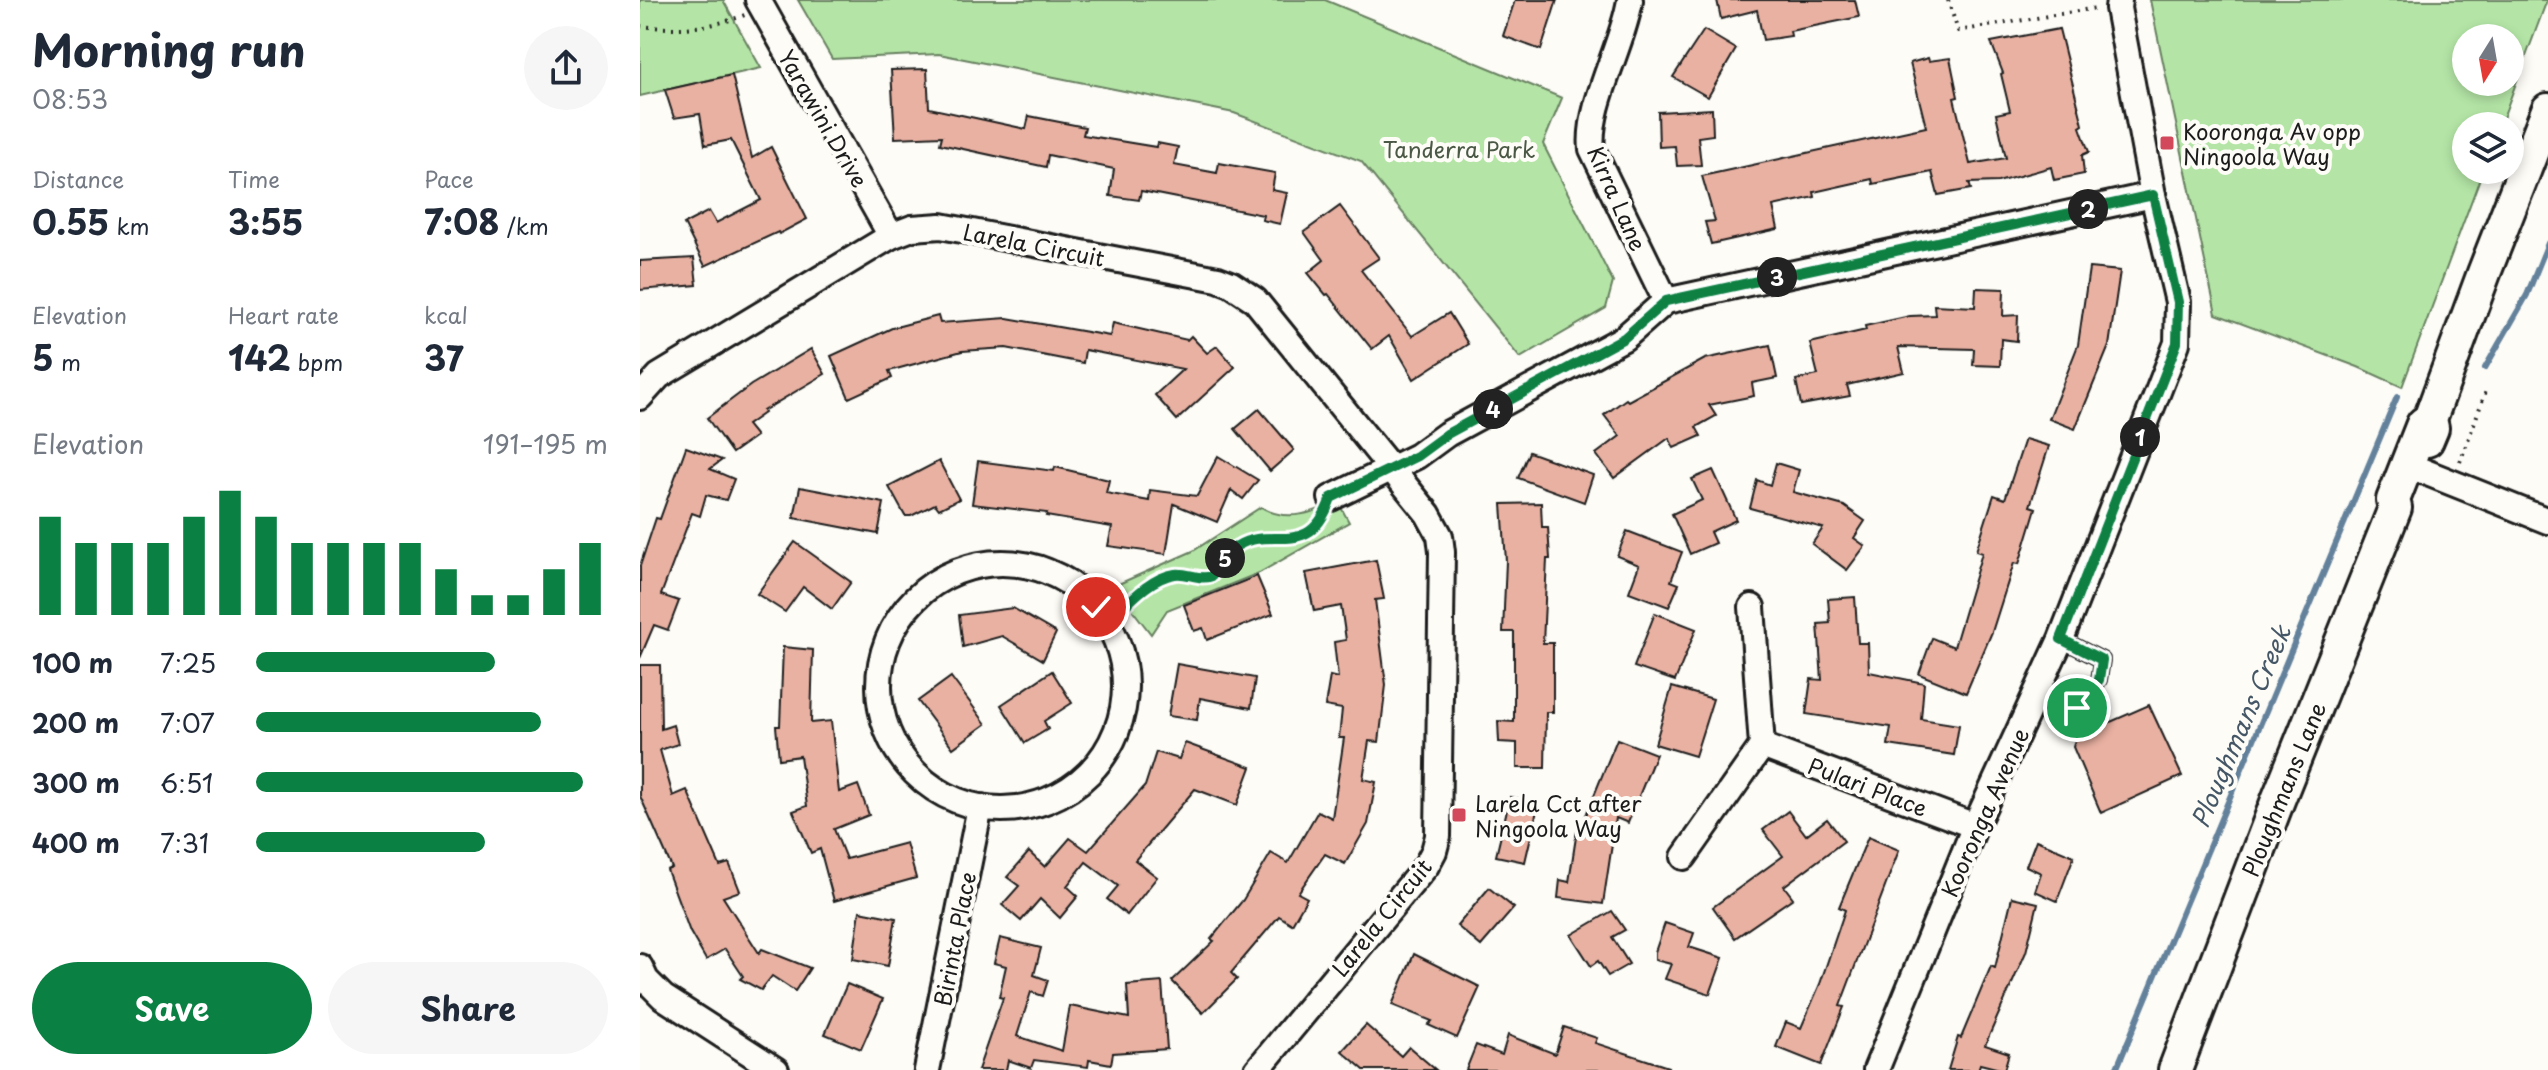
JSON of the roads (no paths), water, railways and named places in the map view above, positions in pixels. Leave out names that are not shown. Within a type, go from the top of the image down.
[{"type":"street","name":"Kirra Lane","points":[[1630,0],[1590,136],[1597,162],[1666,301]]},
{"type":"street","name":"Kooronga Avenue","points":[[1876,1070],[1975,826],[2061,639],[2177,343],[2178,302],[2153,195],[2118,2]]},
{"type":"street","name":"Yarawini Drive","points":[[760,5],[891,236]]},
{"type":"street","name":"Ploughmans Lane","points":[[2175,1070],[2278,800],[2395,508],[2402,503],[2432,428],[2430,419],[2548,110]]},
{"type":"street","points":[[1331,498],[1417,456],[1447,434],[1624,338],[1666,301],[2153,195]]},
{"type":"street","name":"Larela Circuit","points":[[642,389],[891,236],[912,228],[941,226],[1218,279],[1255,300],[1428,514],[1440,536],[1442,552],[1438,836],[1434,851],[1426,866],[1262,1068]]},
{"type":"street","name":"Ploughmans Lane","points":[[2395,508],[2393,500],[2423,424],[2430,419]]},
{"type":"street","points":[[2415,468],[2548,521]]},
{"type":"street","points":[[1010,564],[1038,570],[1074,587],[1096,607],[1121,655],[1124,698],[1118,727],[1103,756],[1085,777],[1052,799],[1015,808],[980,807],[958,801],[924,781],[898,752],[879,704],[879,668],[889,636],[905,610],[931,585],[958,571],[981,565],[1010,564]]},
{"type":"street","points":[[1684,857],[1762,746],[1752,607]]},
{"type":"street","name":"Pulari Place","points":[[1762,746],[1975,826]]},
{"type":"street","name":"Birinta Place","points":[[927,1070],[980,807]]},
{"type":"street","points":[[640,967],[646,980],[663,997],[776,1070]]},
{"type":"lane","points":[[2036,695],[2077,708],[2099,680],[2102,660],[2061,639]]},
{"type":"waterway","name":"Ploughmans Creek","points":[[2485,368],[2527,295],[2548,243]]},
{"type":"waterway","name":"Ploughmans Creek","points":[[2116,1070],[2397,397]]},
{"type":"place","name":"Kooronga Av opp Ningoola Way","points":[[2167,143]]},
{"type":"place","name":"Larela Cct after Ningoola Way","points":[[1459,815]]},
{"type":"park label","name":"Tanderra Park","points":[[1459,148]]}]
